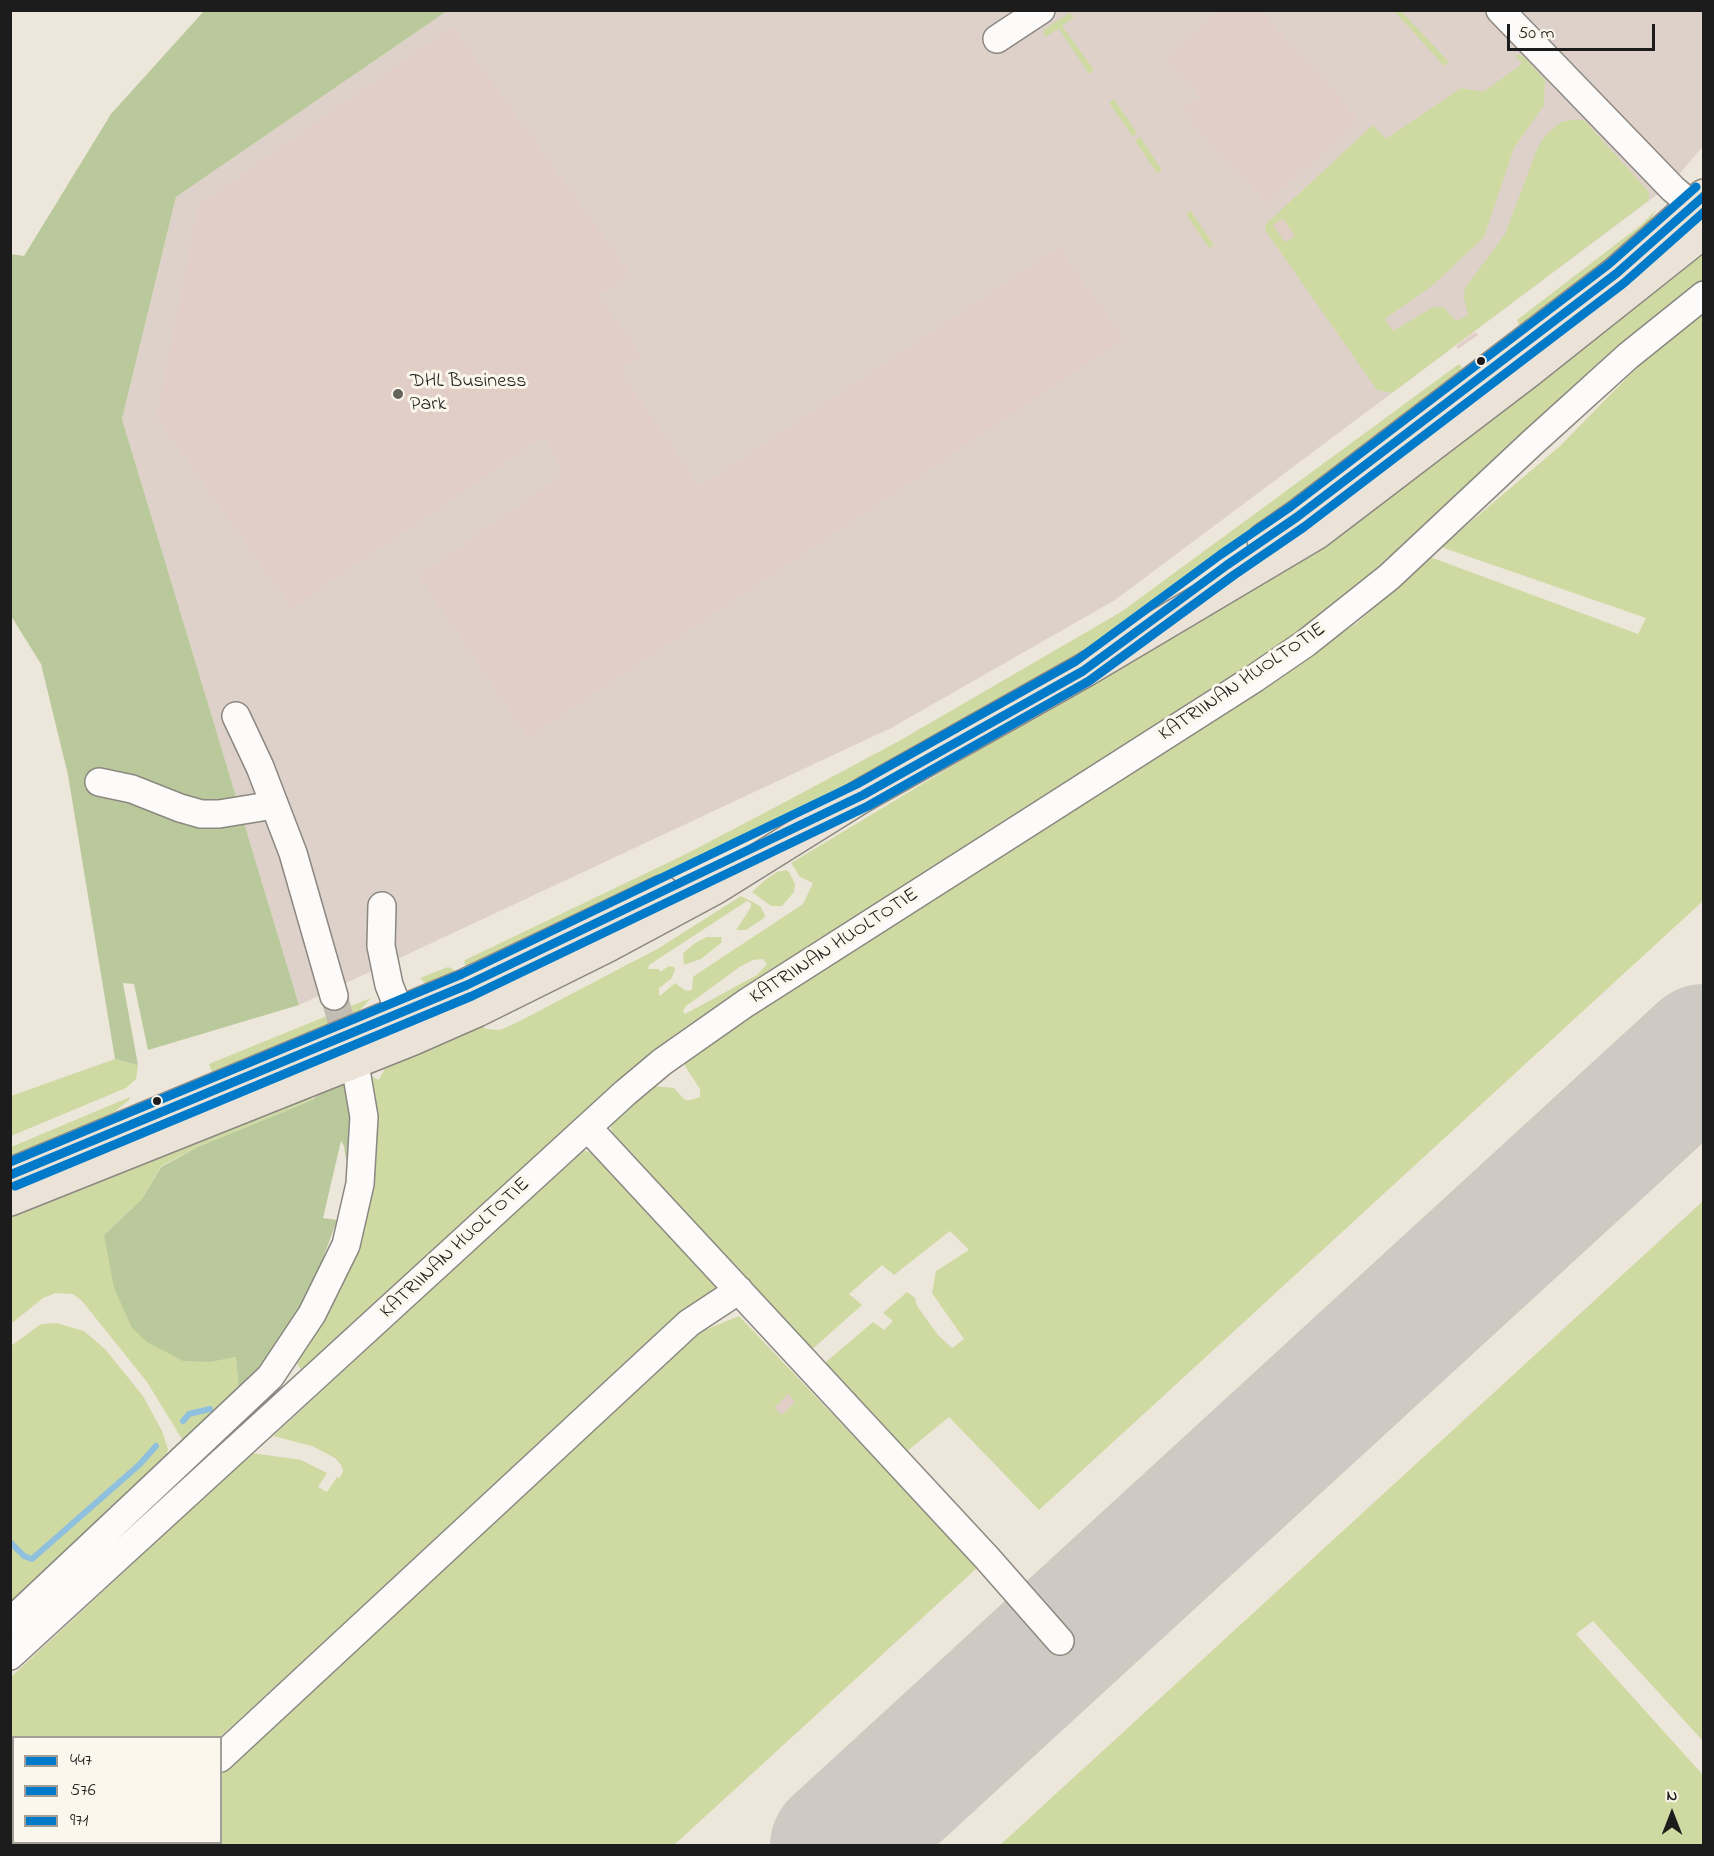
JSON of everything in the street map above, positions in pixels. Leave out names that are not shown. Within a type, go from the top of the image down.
[{"type":"main road","points":[[10,1174],[406,1026],[477,1010],[615,941],[714,888],[863,795],[1083,671],[1227,565],[1298,517],[1608,280],[1701,213]]},
{"type":"main road","points":[[10,1199],[406,1026]]},
{"type":"lane","points":[[998,39],[1041,10]]},
{"type":"lane","points":[[1500,10],[1673,189],[1701,213]]},
{"type":"lane","name":"KATRIINAN HUOLTOTIE","points":[[10,1656],[662,1062],[703,1032],[1306,643],[1389,576],[1628,356],[1704,296]]},
{"type":"lane","points":[[237,716],[293,853],[334,996]]},
{"type":"lane","points":[[99,782],[132,789],[201,814],[219,814],[274,805]]},
{"type":"lane","points":[[382,906],[381,946],[389,985],[406,1026]]},
{"type":"lane","points":[[10,1622],[270,1377],[312,1314],[346,1245],[360,1184],[364,1117],[357,1076]]},
{"type":"lane","points":[[588,1128],[979,1549],[1060,1641]]},
{"type":"lane","points":[[222,1756],[689,1323],[739,1290]]},
{"type":"lane","points":[[180,1463],[190,1492]]},
{"type":"shaded area","points":[[447,11],[1703,11],[1703,146],[1670,185],[1115,600],[891,728],[299,1005],[122,419],[176,197]]},
{"type":"green space","points":[[204,11],[447,11],[176,197],[122,419],[299,1005],[148,1050],[134,984],[123,983],[138,1065],[115,1059],[68,775],[41,664],[11,616],[10,254],[24,256],[111,114]]},
{"type":"green space","points":[[1394,11],[1401,11],[1449,62],[1444,66]]},
{"type":"green space","points":[[1069,13],[1074,17],[1062,26],[1094,70],[1089,74],[1059,29],[1045,37],[1043,32]]},
{"type":"green space","points":[[1514,54],[1523,56],[1545,80],[1544,105],[1514,148],[1484,237],[1432,286],[1385,319],[1393,331],[1433,307],[1443,307],[1456,321],[1468,315],[1464,298],[1465,288],[1505,234],[1538,147],[1545,136],[1561,122],[1577,119],[1585,121],[1649,192],[1649,200],[1392,393],[1377,390],[1265,230],[1266,224],[1373,125],[1386,139],[1461,88],[1483,92],[1522,64]],"holes":[[[1282,219],[1294,235],[1285,242],[1273,225]]]},
{"type":"green space","points":[[1114,99],[1137,133],[1133,137],[1109,103]]},
{"type":"green space","points":[[1140,137],[1162,170],[1157,173],[1135,141]]},
{"type":"green space","points":[[1656,210],[1643,233],[1520,326],[1517,320],[1641,225]]},
{"type":"green space","points":[[1191,211],[1214,245],[1209,248],[1186,214]]},
{"type":"green space","points":[[1703,251],[1703,280],[1665,309],[1406,546],[1301,632],[677,1033],[645,1058],[303,1373],[296,1362],[344,1279],[366,1074],[379,1080],[387,1064],[477,1024],[487,1029],[500,1030],[516,1023],[659,948],[741,896],[760,906],[765,915],[764,918],[746,930],[736,930],[751,907],[751,903],[747,901],[649,965],[648,969],[659,969],[660,972],[669,966],[674,967],[675,970],[671,979],[659,988],[659,995],[675,983],[686,991],[692,990],[693,977],[803,904],[813,883],[800,877],[791,863],[1012,730],[1322,535]],"holes":[[[763,959],[767,964],[757,975],[685,1014],[683,1011],[686,1006],[741,966],[753,960]]]},
{"type":"green space","points":[[1703,310],[1703,901],[1039,1510],[949,1417],[901,1456],[820,1367],[873,1322],[884,1330],[893,1321],[883,1313],[907,1292],[915,1298],[917,1306],[938,1335],[952,1348],[964,1339],[932,1293],[936,1271],[969,1250],[950,1231],[894,1275],[882,1265],[849,1294],[862,1305],[808,1353],[613,1139],[611,1127],[618,1114],[653,1086],[674,1088],[685,1100],[700,1097],[700,1089],[685,1066],[686,1056],[1357,623],[1430,557],[1638,634],[1646,618],[1441,547],[1560,446],[1658,346]]},
{"type":"green space","points":[[1459,364],[1462,367],[1458,375],[1364,453],[1138,620],[905,755],[749,840],[468,972],[465,960],[686,854],[787,801],[899,741],[1121,612]]},
{"type":"green space","points":[[786,870],[795,884],[794,892],[782,906],[771,906],[752,892],[777,872]]},
{"type":"green space","points":[[707,937],[722,937],[721,943],[701,959],[684,965],[683,953]]},
{"type":"green space","points":[[448,967],[453,969],[456,978],[426,984],[420,978]]},
{"type":"green space","points":[[371,998],[346,1021],[279,1053],[212,1072],[209,1064]]},
{"type":"green space","points":[[115,1059],[138,1065],[136,1079],[126,1088],[11,1136],[11,1096]]},
{"type":"green space","points":[[348,1080],[353,1083],[349,1158],[346,1159],[341,1141],[323,1218],[337,1220],[319,1269],[300,1309],[267,1363],[239,1392],[236,1357],[211,1362],[183,1361],[147,1342],[132,1328],[114,1288],[104,1235],[142,1199],[161,1167],[198,1147],[312,1100],[321,1092]]},
{"type":"green space","points":[[313,1092],[312,1100],[198,1147],[161,1166],[142,1199],[104,1235],[107,1244],[211,1362],[236,1357],[239,1392],[185,1444],[147,1382],[82,1301],[73,1294],[56,1293],[43,1298],[11,1324],[11,1209]]},
{"type":"green space","points":[[130,1097],[97,1126],[11,1162],[11,1147]]},
{"type":"green space","points":[[582,1150],[593,1153],[717,1286],[221,1736],[12,1736],[12,1844],[103,1844],[101,1846],[11,1846],[11,1677],[252,1453],[301,1460],[327,1473],[318,1487],[327,1492],[337,1477],[340,1478],[343,1471],[335,1458],[312,1446],[273,1436]]},
{"type":"green space","points":[[1703,1201],[1703,1741],[1593,1621],[1576,1634],[1703,1775],[1703,1845],[1000,1845]]},
{"type":"green space","points":[[739,1316],[978,1567],[674,1845],[138,1846],[140,1844],[222,1844],[222,1769],[700,1332]]},
{"type":"green space","points":[[56,1323],[84,1331],[105,1349],[143,1396],[162,1431],[168,1449],[166,1458],[11,1605],[11,1346],[41,1324]]},
{"type":"building","points":[[1221,10],[1260,10],[1359,120],[1266,203],[1183,111],[1200,96],[1167,59]]},
{"type":"building","name":"DHL Business Park","points":[[452,27],[630,273],[599,296],[640,355],[620,371],[699,487],[1059,247],[1123,339],[528,738],[419,576],[565,473],[543,437],[292,608],[157,417],[198,206]]},
{"type":"building","points":[[1283,219],[1295,236],[1285,242],[1273,225]]},
{"type":"building","points":[[1475,332],[1478,335],[1458,349],[1456,346]]},
{"type":"building","points":[[788,1394],[795,1402],[782,1415],[774,1408]]},
{"type":"waterway","points":[[183,1421],[189,1414],[210,1409]]},
{"type":"waterway","points":[[10,1542],[24,1556],[32,1559],[139,1465],[156,1446]]},
{"type":"taxiway","points":[[880,1846],[908,1801],[964,1729]]},
{"type":"runway","points":[[837,1846],[1704,1051]]},
{"type":"tunnel","points":[[334,996],[351,1055]]},
{"type":"transit line","name":"971","points":[[10,1162],[462,974],[857,784],[1076,661],[1220,555],[1290,507],[1609,264],[1696,187]]},
{"type":"transit line","name":"447","points":[[10,1175],[467,985],[863,795],[1083,671],[1227,565],[1297,517],[1617,273],[1704,196]]},
{"type":"transit line","name":"576","points":[[15,1186],[472,996],[868,806],[1089,681],[1304,527],[1624,283],[1704,212]]},
{"type":"place","name":"DHL Business Park","points":[[398,394]]}]
